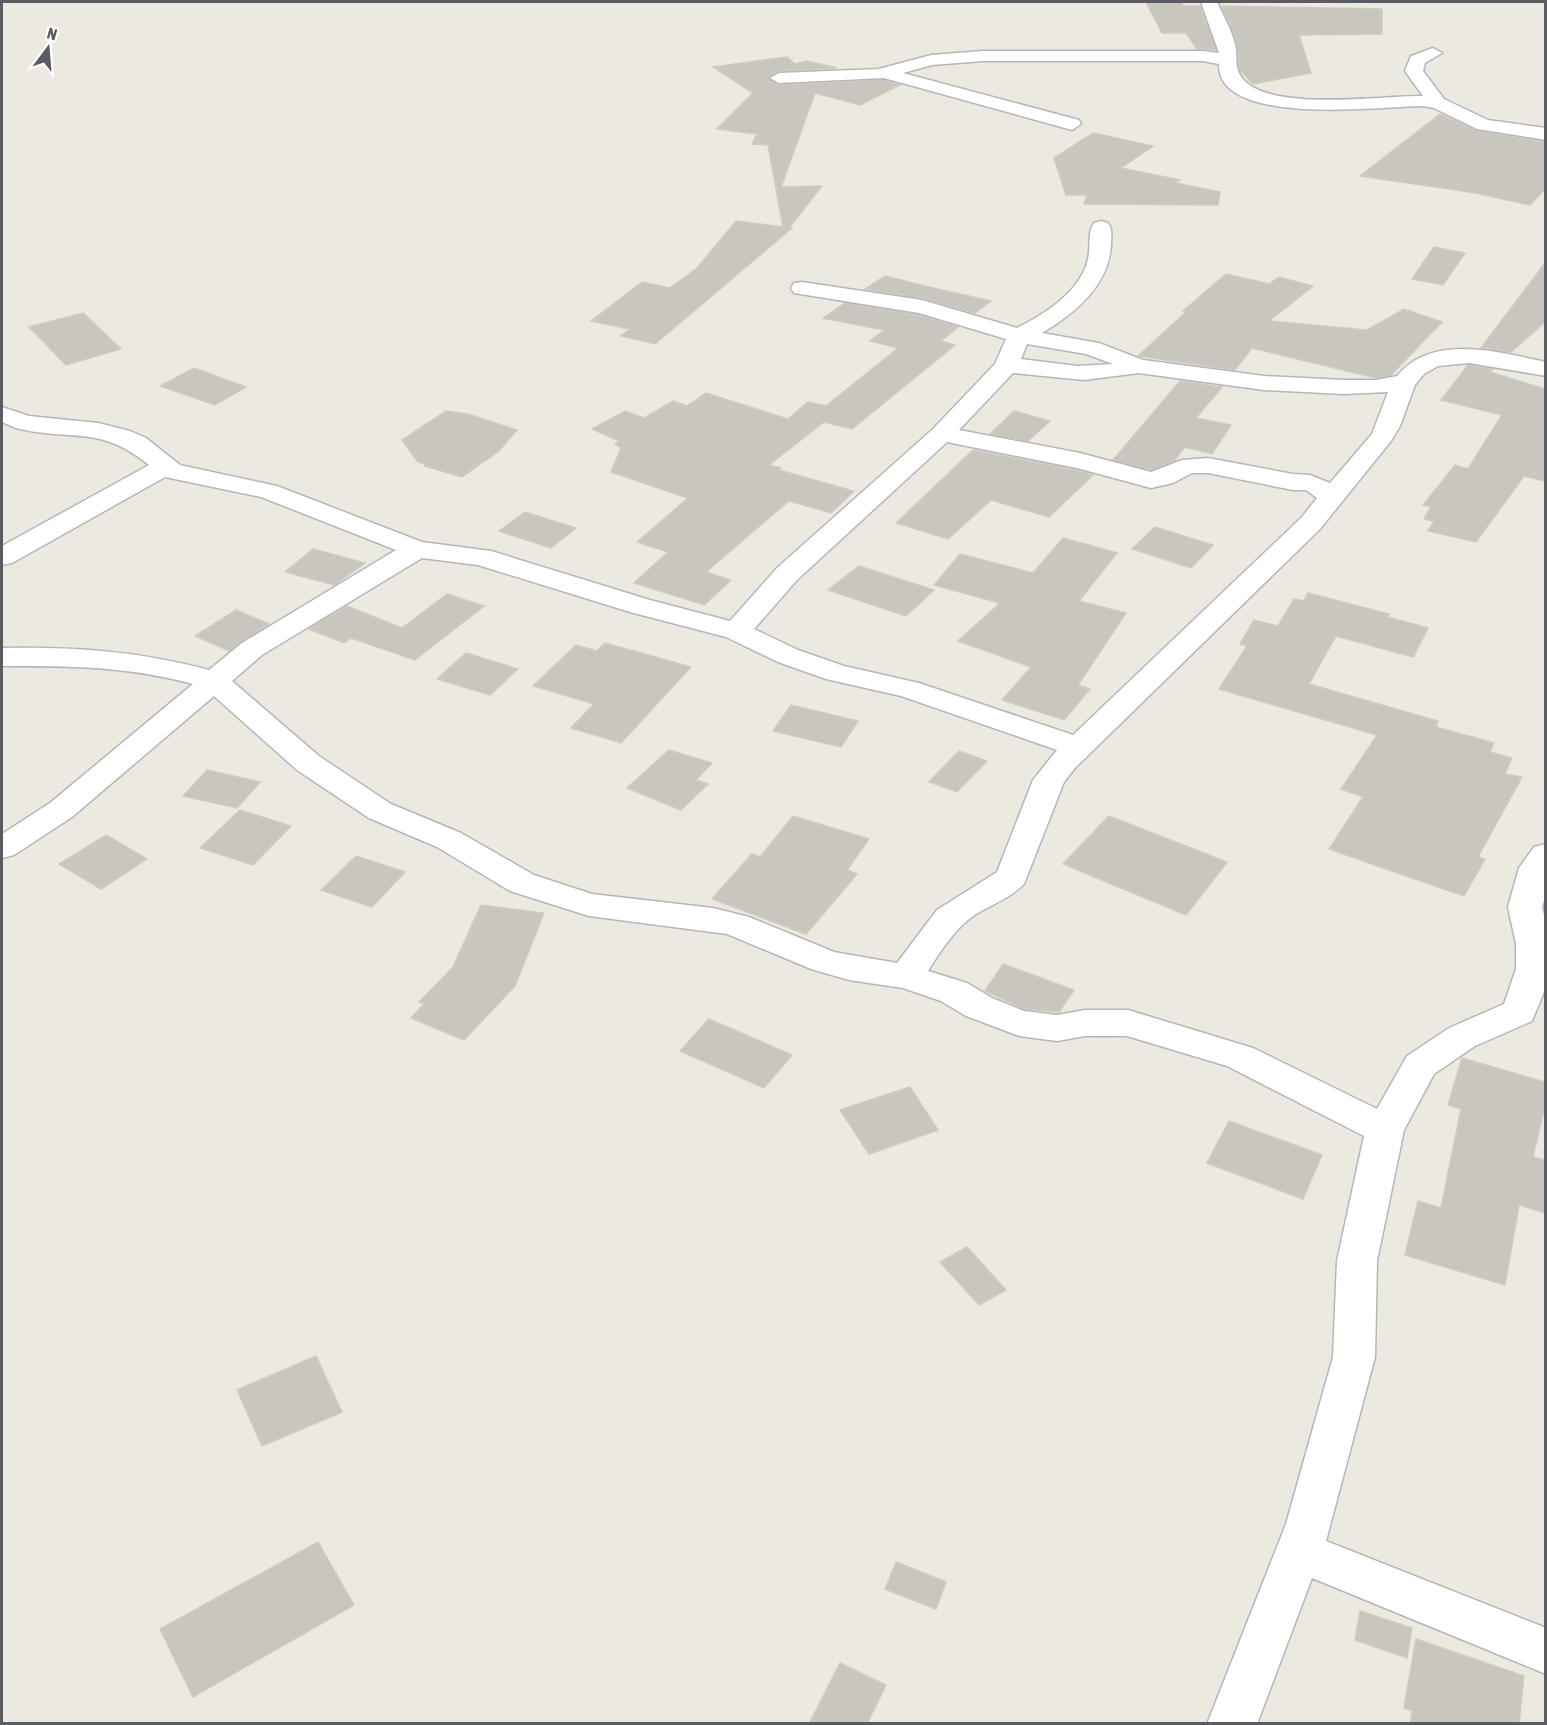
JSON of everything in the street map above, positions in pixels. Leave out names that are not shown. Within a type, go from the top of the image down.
[{"type":"street","points":[[1209,2],[1229,60],[1227,67],[1238,85],[1251,93],[1278,100],[1324,106],[1392,100],[1438,103],[1484,125],[1545,134]]},
{"type":"street","points":[[1432,52],[1418,60],[1414,71],[1438,103]]},
{"type":"street","points":[[779,78],[884,73],[931,60],[983,56],[1059,58],[1203,56],[1229,60]]},
{"type":"street","points":[[884,73],[966,95],[1014,111],[1072,124]]},
{"type":"street","points":[[736,631],[762,605],[787,574],[854,511],[942,434],[1006,367],[1019,336],[1041,326],[1081,290],[1094,272],[1100,252],[1101,227]]},
{"type":"street","points":[[802,288],[922,307],[1019,336],[1090,348],[1138,366],[1264,383],[1376,387],[1405,381]]},
{"type":"street","points":[[906,976],[939,925],[974,900],[1004,885],[1012,876],[1049,780],[1077,747],[1311,523],[1330,496],[1379,442],[1393,419],[1405,381],[1422,365],[1438,356],[1491,359],[1545,369]]},
{"type":"street","points":[[1006,367],[1020,364],[1076,373],[1097,373],[1138,366]]},
{"type":"street","points":[[2,438],[14,418],[98,430],[121,436],[138,443],[171,471],[268,491],[325,511],[417,549],[481,557],[640,606],[736,631],[788,656],[836,673],[909,689],[1077,747]]},
{"type":"street","points":[[942,434],[1080,461],[1151,480],[1164,478],[1170,471],[1182,467],[1218,466],[1294,482],[1311,482],[1330,496]]},
{"type":"street","points":[[2,557],[165,467]]},
{"type":"street","points":[[2,848],[61,810],[252,649],[417,549]]},
{"type":"street","points":[[2,657],[105,658],[172,669],[213,680],[308,763],[371,805],[449,840],[522,883],[590,905],[681,914],[737,925],[823,961],[859,970],[906,976],[954,992],[979,1007],[1019,1023],[1057,1028],[1085,1023],[1128,1023],[1240,1057],[1385,1130]]},
{"type":"street","points":[[1232,1724],[1309,1524],[1354,1357],[1357,1261],[1385,1130],[1420,1065],[1462,1037],[1499,1023],[1519,1012],[1534,969],[1533,944],[1525,907],[1536,868],[1545,854]]},
{"type":"street","points":[[1298,1551],[1545,1651]]},
{"type":"building","points":[[1146,2],[1182,2],[1183,6],[1200,6],[1216,50],[1197,49],[1186,33],[1162,33]]},
{"type":"building","points":[[1222,6],[1382,9],[1382,34],[1299,35],[1311,73],[1253,84],[1240,70],[1237,43]]},
{"type":"building","points":[[787,57],[795,64],[807,61],[837,68],[779,71],[768,77],[778,85],[884,80],[900,85],[860,105],[815,93],[781,187],[822,186],[789,228],[792,228],[655,344],[621,336],[630,329],[591,321],[642,282],[670,288],[697,268],[736,221],[783,227],[768,145],[752,144],[757,134],[717,129],[753,93],[713,67]]},
{"type":"building","points":[[1440,114],[1477,131],[1545,142],[1545,189],[1530,205],[1476,193],[1360,176]]},
{"type":"building","points":[[1093,133],[1153,146],[1121,168],[1180,180],[1176,183],[1220,192],[1218,205],[1084,204],[1087,195],[1066,195],[1054,158]]},
{"type":"building","points":[[1434,247],[1465,253],[1443,285],[1412,279]]},
{"type":"building","points":[[1545,263],[1545,322],[1511,352],[1481,348]]},
{"type":"building","points":[[1226,274],[1269,284],[1279,277],[1313,286],[1269,321],[1367,330],[1404,309],[1442,322],[1391,375],[1376,378],[1252,348],[1235,370],[1138,356],[1186,312],[1183,311]]},
{"type":"building","points":[[885,276],[991,301],[975,313],[923,298],[865,289]]},
{"type":"building","points":[[845,303],[918,315],[958,327],[941,341],[955,345],[852,429],[824,422],[769,465],[781,468],[779,470],[854,491],[831,513],[789,501],[706,572],[731,580],[704,605],[634,583],[668,552],[637,542],[688,498],[611,472],[621,448],[615,444],[619,441],[592,429],[625,411],[644,418],[673,401],[687,406],[706,393],[788,419],[808,402],[826,406],[898,348],[870,341],[884,330],[823,318]]},
{"type":"building","points":[[83,313],[121,349],[66,365],[29,327]]},
{"type":"building","points":[[1468,365],[1493,369],[1490,372],[1545,389],[1545,481],[1524,476],[1476,542],[1428,531],[1434,521],[1424,519],[1431,507],[1423,505],[1455,465],[1468,469],[1502,415],[1441,400]]},
{"type":"building","points":[[194,368],[246,387],[215,405],[160,386]]},
{"type":"building","points":[[1180,381],[1222,387],[1196,418],[1231,425],[1212,454],[1185,447],[1174,461],[1151,470],[1113,460]]},
{"type":"building","points":[[446,411],[468,414],[517,430],[499,451],[462,477],[424,466],[426,464],[418,462],[402,440]]},
{"type":"building","points":[[1014,411],[1050,421],[1028,441],[990,434]]},
{"type":"building","points":[[973,450],[1093,475],[1049,517],[991,500],[948,539],[896,523]]},
{"type":"building","points":[[525,512],[576,528],[551,548],[499,531]]},
{"type":"building","points":[[1155,527],[1213,545],[1191,568],[1132,549]]},
{"type":"building","points":[[1063,538],[1117,553],[1079,601],[1126,613],[1078,685],[1090,689],[1064,720],[1002,700],[1031,667],[958,641],[1000,603],[934,585],[960,554],[1033,573]]},
{"type":"building","points":[[313,549],[365,563],[334,585],[285,572]]},
{"type":"building","points":[[859,566],[934,590],[906,616],[828,590]]},
{"type":"building","points":[[1308,593],[1389,614],[1388,617],[1428,628],[1413,657],[1336,636],[1309,684],[1438,721],[1436,727],[1494,743],[1490,752],[1512,758],[1505,774],[1522,777],[1478,857],[1485,859],[1464,896],[1329,849],[1363,797],[1341,789],[1377,735],[1219,689],[1247,646],[1240,644],[1254,620],[1278,626],[1294,599],[1304,601]]},
{"type":"building","points":[[447,594],[484,606],[415,660],[351,638],[344,643],[309,629],[347,606],[402,628]]},
{"type":"building","points":[[236,610],[269,624],[229,651],[195,636]]},
{"type":"building","points":[[605,643],[691,667],[621,743],[571,728],[594,704],[533,686],[576,645],[597,651]]},
{"type":"building","points":[[466,653],[518,669],[490,695],[437,679]]},
{"type":"building","points":[[791,705],[858,721],[841,747],[773,731]]},
{"type":"building","points":[[669,750],[712,763],[696,780],[708,784],[681,810],[627,788]]},
{"type":"building","points":[[959,751],[987,761],[957,792],[929,782]]},
{"type":"building","points":[[207,770],[260,782],[237,808],[183,796]]},
{"type":"building","points":[[240,810],[291,826],[253,865],[200,848]]},
{"type":"building","points":[[793,816],[869,839],[847,870],[857,874],[806,934],[712,899],[752,854],[760,857]]},
{"type":"building","points":[[1109,816],[1227,862],[1186,915],[1063,864]]},
{"type":"building","points":[[106,835],[147,859],[101,889],[59,864]]},
{"type":"building","points":[[356,856],[405,872],[372,907],[321,890]]},
{"type":"building","points":[[481,905],[544,913],[515,986],[464,1040],[411,1018],[424,1004],[419,1002],[453,967]]},
{"type":"building","points":[[1003,964],[1074,990],[1059,1012],[1025,1009],[985,991]]},
{"type":"building","points":[[709,1019],[792,1055],[764,1088],[680,1051]]},
{"type":"building","points":[[1462,1058],[1545,1082],[1545,1106],[1533,1157],[1545,1160],[1545,1213],[1519,1205],[1505,1285],[1405,1255],[1418,1201],[1441,1208],[1461,1109],[1448,1105]]},
{"type":"building","points":[[910,1087],[938,1130],[869,1154],[840,1110]]},
{"type":"building","points":[[1229,1121],[1322,1155],[1303,1199],[1207,1163]]},
{"type":"building","points":[[967,1247],[1006,1290],[979,1305],[940,1262]]},
{"type":"building","points":[[316,1356],[342,1412],[262,1446],[237,1390]]},
{"type":"building","points":[[318,1542],[354,1605],[193,1697],[160,1629]]},
{"type":"building","points":[[896,1562],[946,1582],[936,1609],[885,1589]]},
{"type":"building","points":[[1360,1611],[1412,1628],[1407,1658],[1355,1640]]},
{"type":"building","points":[[1416,1639],[1524,1676],[1519,1724],[1410,1724],[1412,1711],[1404,1708]]},
{"type":"building","points":[[840,1663],[886,1685],[867,1724],[809,1724]]}]
